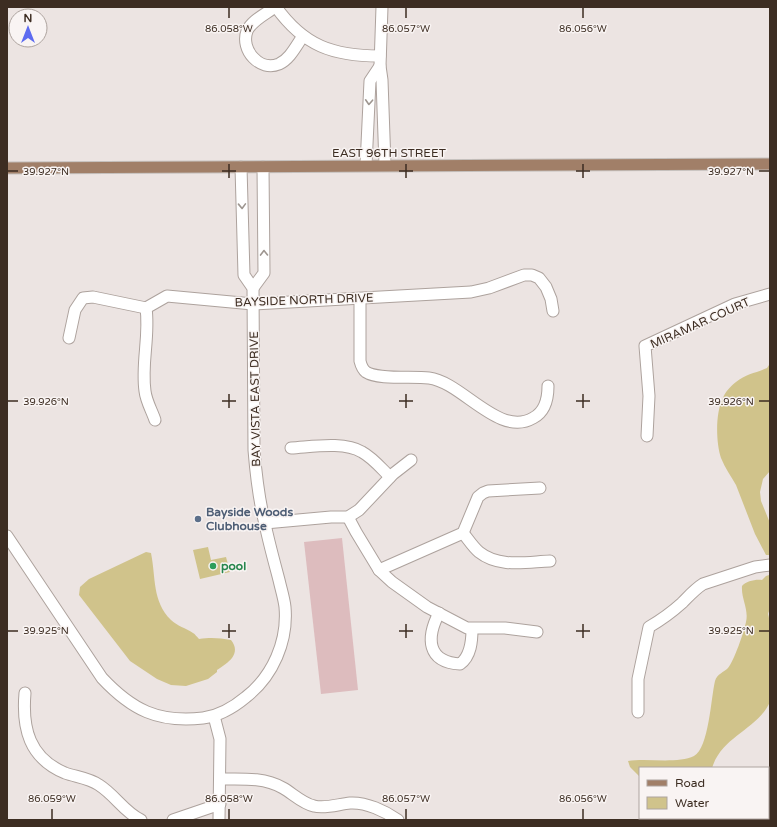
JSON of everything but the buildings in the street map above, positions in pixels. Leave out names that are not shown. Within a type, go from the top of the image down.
[{"type":"main road","name":"EAST 96TH STREET","points":[[7,168],[770,164]]},
{"type":"street","points":[[303,36],[291,55],[278,64],[271,66],[264,65],[256,61],[250,55],[246,40],[247,32],[251,25],[276,7],[283,17],[303,36],[317,45],[344,54],[361,56],[380,61]]},
{"type":"street","points":[[382,7],[380,61],[385,165]]},
{"type":"street","points":[[366,165],[370,80],[380,61]]},
{"type":"street","name":"BAY VISTA EAST DRIVE","points":[[214,716],[237,704],[255,690],[267,676],[280,646],[284,627],[285,606],[265,523],[254,450],[253,288],[244,275],[241,167]]},
{"type":"street","points":[[253,288],[264,273],[262,167]]},
{"type":"street","name":"BAYSIDE NORTH DRIVE","points":[[146,308],[167,296],[253,304],[471,292],[489,288],[524,275],[532,275],[539,278],[549,292],[553,311]]},
{"type":"street","name":"MIRAMAR COURT","points":[[647,436],[649,396],[645,346],[735,304],[770,294]]},
{"type":"street","points":[[69,338],[75,310],[83,298],[93,297],[146,308],[148,323],[144,373],[145,393],[155,420]]},
{"type":"street","points":[[360,299],[360,362],[364,370],[370,374],[430,378],[441,381],[490,413],[508,420],[522,422],[535,417],[542,410],[546,402],[548,386]]},
{"type":"street","points":[[291,448],[346,446],[368,456],[390,477]]},
{"type":"street","points":[[265,523],[331,517],[348,517],[359,510],[390,477],[411,460]]},
{"type":"street","points":[[379,570],[463,532],[478,497],[483,493],[488,491],[540,488]]},
{"type":"street","points":[[348,517],[379,570],[392,582],[427,606],[462,627],[472,629],[505,628],[537,632]]},
{"type":"street","points":[[463,532],[479,552],[498,562],[550,561]]},
{"type":"street","points":[[7,536],[102,678],[124,700],[152,715],[177,719],[214,716],[220,739],[219,820]]},
{"type":"street","points":[[638,712],[638,679],[649,626],[664,618],[684,602],[697,587],[756,567],[770,565]]},
{"type":"street","points":[[439,613],[431,632],[431,642],[434,651],[446,662],[460,664],[466,659],[471,642],[472,629]]},
{"type":"street","points":[[25,693],[24,715],[27,734],[32,745],[42,758],[53,767],[65,773],[98,784],[124,809],[141,820]]},
{"type":"street","points":[[220,779],[251,779],[267,782],[282,788],[302,801],[314,806],[352,803],[360,804],[384,811],[398,820]]},
{"type":"street","points":[[173,820],[220,804]]},
{"type":"shaded area","points":[[342,538],[358,690],[321,694],[304,542]]},
{"type":"water","points":[[769,365],[770,471],[763,479],[760,492],[761,501],[770,523],[770,555],[766,555],[755,534],[736,485],[721,458],[717,428],[720,404],[728,389],[740,379],[767,368]]},
{"type":"water","name":"pool","points":[[208,547],[211,560],[226,557],[230,572],[200,579],[193,550]]},
{"type":"water","points":[[146,552],[151,553],[158,597],[165,613],[171,620],[194,633],[199,639],[227,639],[231,640],[234,645],[235,650],[232,658],[208,679],[186,686],[171,685],[157,679],[130,661],[79,595],[80,587],[89,579]]},
{"type":"water","points":[[769,575],[770,595],[770,608],[768,614],[770,642],[770,702],[764,712],[757,720],[723,748],[712,767],[639,767],[639,776],[630,767],[628,761],[680,760],[694,756],[699,751],[709,722],[715,681],[721,673],[728,668],[733,659],[745,627],[747,617],[742,586],[751,581],[762,580]]},
{"type":"place","name":"Bayside Woods Clubhouse","points":[[198,519]]},
{"type":"place","name":"pool","points":[[213,566]]}]
